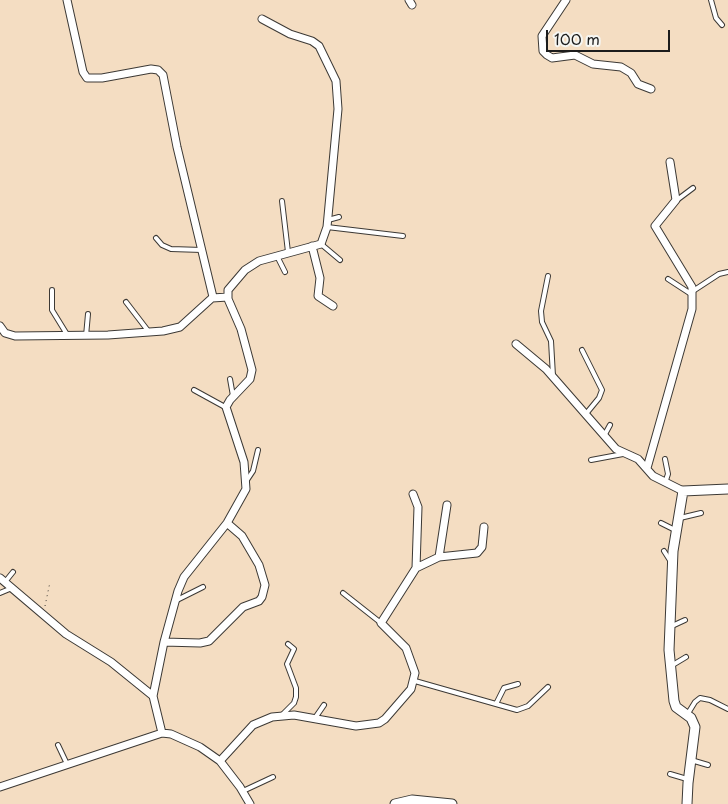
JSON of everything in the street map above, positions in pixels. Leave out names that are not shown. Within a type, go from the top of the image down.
[{"type":"street","points":[[67,0],[82,72],[87,78],[102,78],[151,70],[158,70],[163,75],[177,147],[214,297]]},
{"type":"street","points":[[566,0],[542,36],[543,51],[552,58],[575,55],[593,64],[612,64],[631,74],[638,84],[651,89]]},
{"type":"street","points":[[162,733],[153,696],[175,601],[184,577],[227,523],[243,496],[247,480],[244,462],[226,407],[233,396],[250,379],[252,370],[241,329],[228,297],[230,286],[245,270],[259,261],[321,244],[327,224],[338,110],[336,81],[319,46],[312,41],[290,34],[262,19]]},
{"type":"street","points":[[646,468],[691,317],[693,293],[686,275],[655,226],[676,200],[670,162]]},
{"type":"street","points":[[312,246],[320,278],[318,296],[333,306]]},
{"type":"street","points":[[0,326],[9,335],[86,336],[149,333],[180,327],[214,297],[228,297]]},
{"type":"street","points":[[516,344],[546,369],[604,436],[623,454],[638,459],[653,476],[683,491],[728,489]]},
{"type":"street","points":[[683,491],[673,563],[670,666],[676,707],[694,722],[695,727],[688,780],[688,804]]},
{"type":"street","points":[[220,761],[253,725],[282,715],[315,718],[356,726],[379,723],[411,689],[415,673],[410,654],[381,623],[416,568],[418,507],[414,494]]},
{"type":"street","points":[[439,557],[447,506]]},
{"type":"street","points":[[164,642],[200,644],[209,641],[243,607],[259,601],[262,597],[265,584],[261,570],[242,536],[227,523]]},
{"type":"street","points":[[416,568],[439,557],[477,553],[482,547],[484,527]]},
{"type":"street","points":[[3,580],[44,613],[66,634],[111,662],[153,696]]},
{"type":"street","points":[[0,787],[162,733],[171,734],[200,747],[220,761],[243,791],[250,804]]},
{"type":"street","points":[[395,804],[412,800],[452,804]]},
{"type":"lane","points":[[711,0],[716,18],[722,25]]},
{"type":"lane","points":[[676,200],[693,188]]},
{"type":"lane","points":[[282,201],[288,252]]},
{"type":"lane","points":[[327,224],[339,217]]},
{"type":"lane","points":[[327,224],[404,236]]},
{"type":"lane","points":[[156,238],[162,245],[171,249],[202,250]]},
{"type":"lane","points":[[321,244],[340,260]]},
{"type":"lane","points":[[276,256],[284,272]]},
{"type":"lane","points":[[668,279],[693,293],[718,274],[728,272]]},
{"type":"lane","points":[[548,276],[541,311],[542,322],[549,336],[552,350],[553,379]]},
{"type":"lane","points":[[52,290],[52,310],[68,336]]},
{"type":"lane","points":[[126,302],[149,333]]},
{"type":"lane","points":[[86,336],[88,314]]},
{"type":"lane","points":[[582,350],[602,390],[599,398],[585,415]]},
{"type":"lane","points":[[230,379],[233,396]]},
{"type":"lane","points":[[194,390],[226,407]]},
{"type":"lane","points":[[604,436],[610,425]]},
{"type":"lane","points":[[247,480],[253,471],[258,450]]},
{"type":"lane","points":[[591,460],[623,454]]},
{"type":"lane","points":[[665,459],[668,474],[665,483]]},
{"type":"lane","points":[[680,518],[701,514]]},
{"type":"lane","points":[[661,522],[677,531]]},
{"type":"lane","points":[[664,551],[668,560],[673,563]]},
{"type":"lane","points":[[3,580],[13,572]]},
{"type":"lane","points":[[0,593],[12,587]]},
{"type":"lane","points":[[175,601],[202,587]]},
{"type":"lane","points":[[343,593],[381,623]]},
{"type":"lane","points":[[670,628],[686,620]]},
{"type":"lane","points":[[282,715],[296,697],[296,688],[287,664],[294,649],[288,644]]},
{"type":"lane","points":[[670,666],[686,657]]},
{"type":"lane","points":[[414,681],[512,710],[521,710],[548,686]]},
{"type":"lane","points":[[496,704],[504,688],[518,684]]},
{"type":"lane","points":[[687,715],[695,702],[700,698],[710,700],[728,709]]},
{"type":"lane","points":[[315,718],[324,705]]},
{"type":"lane","points":[[58,744],[67,764]]},
{"type":"lane","points":[[691,760],[708,765]]},
{"type":"lane","points":[[670,774],[688,780]]},
{"type":"lane","points":[[243,791],[273,777]]},
{"type":"path","points":[[44,613],[50,582]]}]
